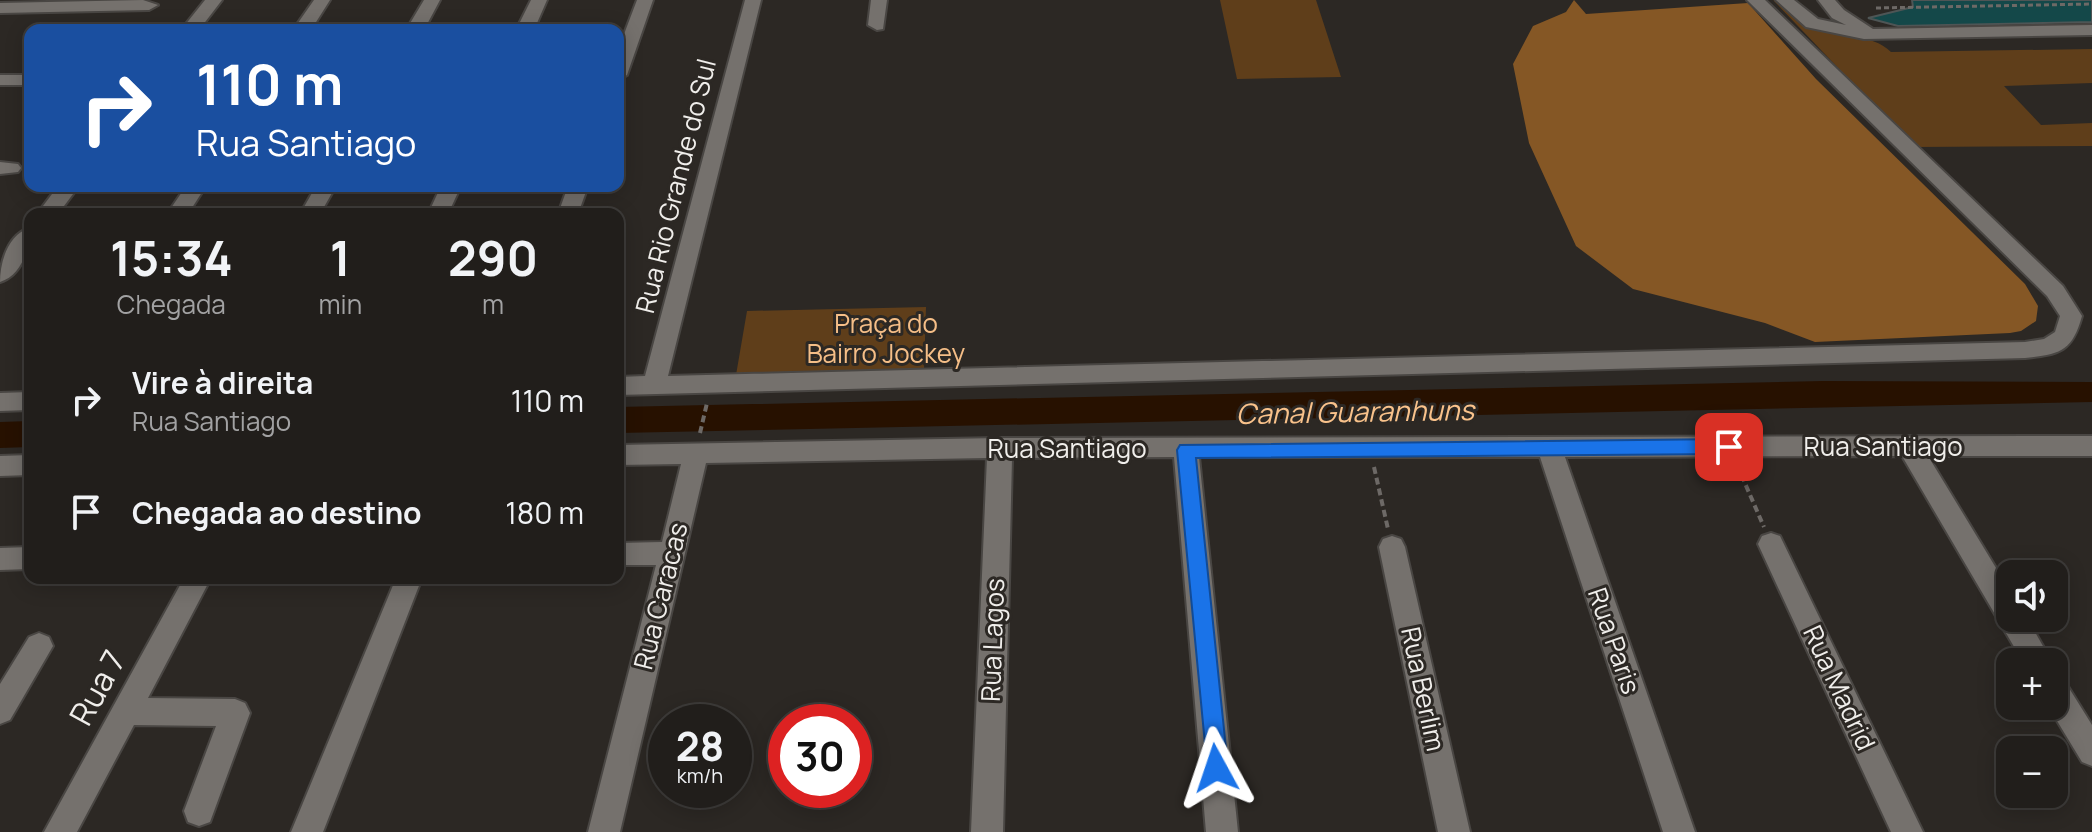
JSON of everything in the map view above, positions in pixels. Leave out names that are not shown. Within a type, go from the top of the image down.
[{"type":"street","points":[[195,24],[214,0]]},
{"type":"street","points":[[306,24],[322,0]]},
{"type":"street","points":[[418,24],[432,0]]},
{"type":"street","points":[[528,24],[539,0]]},
{"type":"street","points":[[624,58],[645,0]]},
{"type":"street","name":"Rua Rio Grande do Sul","points":[[654,386],[753,0]]},
{"type":"street","points":[[877,25],[879,0]]},
{"type":"street","points":[[624,386],[2038,349],[2065,337],[2071,316],[2055,291],[1755,0]]},
{"type":"street","points":[[1784,0],[1798,15],[1820,26],[1886,35],[2092,30]]},
{"type":"street","points":[[1826,0],[1844,18],[1886,35]]},
{"type":"street","points":[[0,8],[149,5]]},
{"type":"street","points":[[0,80],[24,80]]},
{"type":"street","points":[[52,208],[64,192]]},
{"type":"street","points":[[0,274],[24,243]]},
{"type":"street","points":[[0,402],[24,401]]},
{"type":"street","name":"Rua Santiago","points":[[624,455],[697,449],[1550,450],[2092,446]]},
{"type":"street","name":"Rua Lagos","points":[[987,832],[1000,448]]},
{"type":"street","points":[[1910,448],[1996,592]]},
{"type":"street","name":"Rua Caracas","points":[[604,832],[697,449]]},
{"type":"street","points":[[1186,450],[1222,832]]},
{"type":"street","name":"Rua Paris","points":[[1550,450],[1679,832]]},
{"type":"street","points":[[0,466],[24,465]]},
{"type":"street","name":"Rua Madrid","points":[[1771,544],[1907,832]]},
{"type":"street","name":"Rua Berlim","points":[[1392,547],[1454,832]]},
{"type":"street","points":[[624,554],[672,553]]},
{"type":"street","points":[[0,559],[24,558]]},
{"type":"street","name":"Rua 7","points":[[60,832],[195,584]]},
{"type":"street","points":[[307,832],[407,584]]},
{"type":"street","points":[[0,710],[39,646]]},
{"type":"street","points":[[126,711],[235,713],[199,811]]},
{"type":"street","points":[[2068,712],[2092,752]]},
{"type":"path","points":[[1876,8],[2092,4]]},
{"type":"path","points":[[697,449],[707,402]]},
{"type":"path","points":[[1729,447],[1771,544]]},
{"type":"path","points":[[1370,450],[1392,547]]},
{"type":"green space","points":[[1220,0],[1316,0],[1341,77],[1237,79]]},
{"type":"green space","points":[[1773,0],[1814,28],[1875,42],[1891,52],[2092,49],[2092,83],[2004,86],[2041,125],[2092,123],[2092,146],[1914,147]]},
{"type":"green space","name":"Praça do Bairro Jockey","points":[[926,307],[924,370],[736,375],[747,311]]},
{"type":"shaded area","points":[[1574,0],[1586,14],[1748,3],[1816,79],[2025,284],[2038,306],[2036,321],[2021,331],[2010,333],[1815,342],[1765,323],[1633,289],[1576,246],[1529,143],[1513,64],[1533,26],[1566,12]]},
{"type":"water","name":"Canal Guaranhuns","points":[[1823,381],[2092,382],[2092,402],[624,433],[624,407]]},
{"type":"water","points":[[24,421],[24,447],[0,448],[0,422]]},
{"type":"building","points":[[1912,0],[2092,0],[2092,22],[1898,26],[1868,18],[1913,7]]},
{"type":"route","points":[[1216,768],[1186,450],[1729,447]]}]
